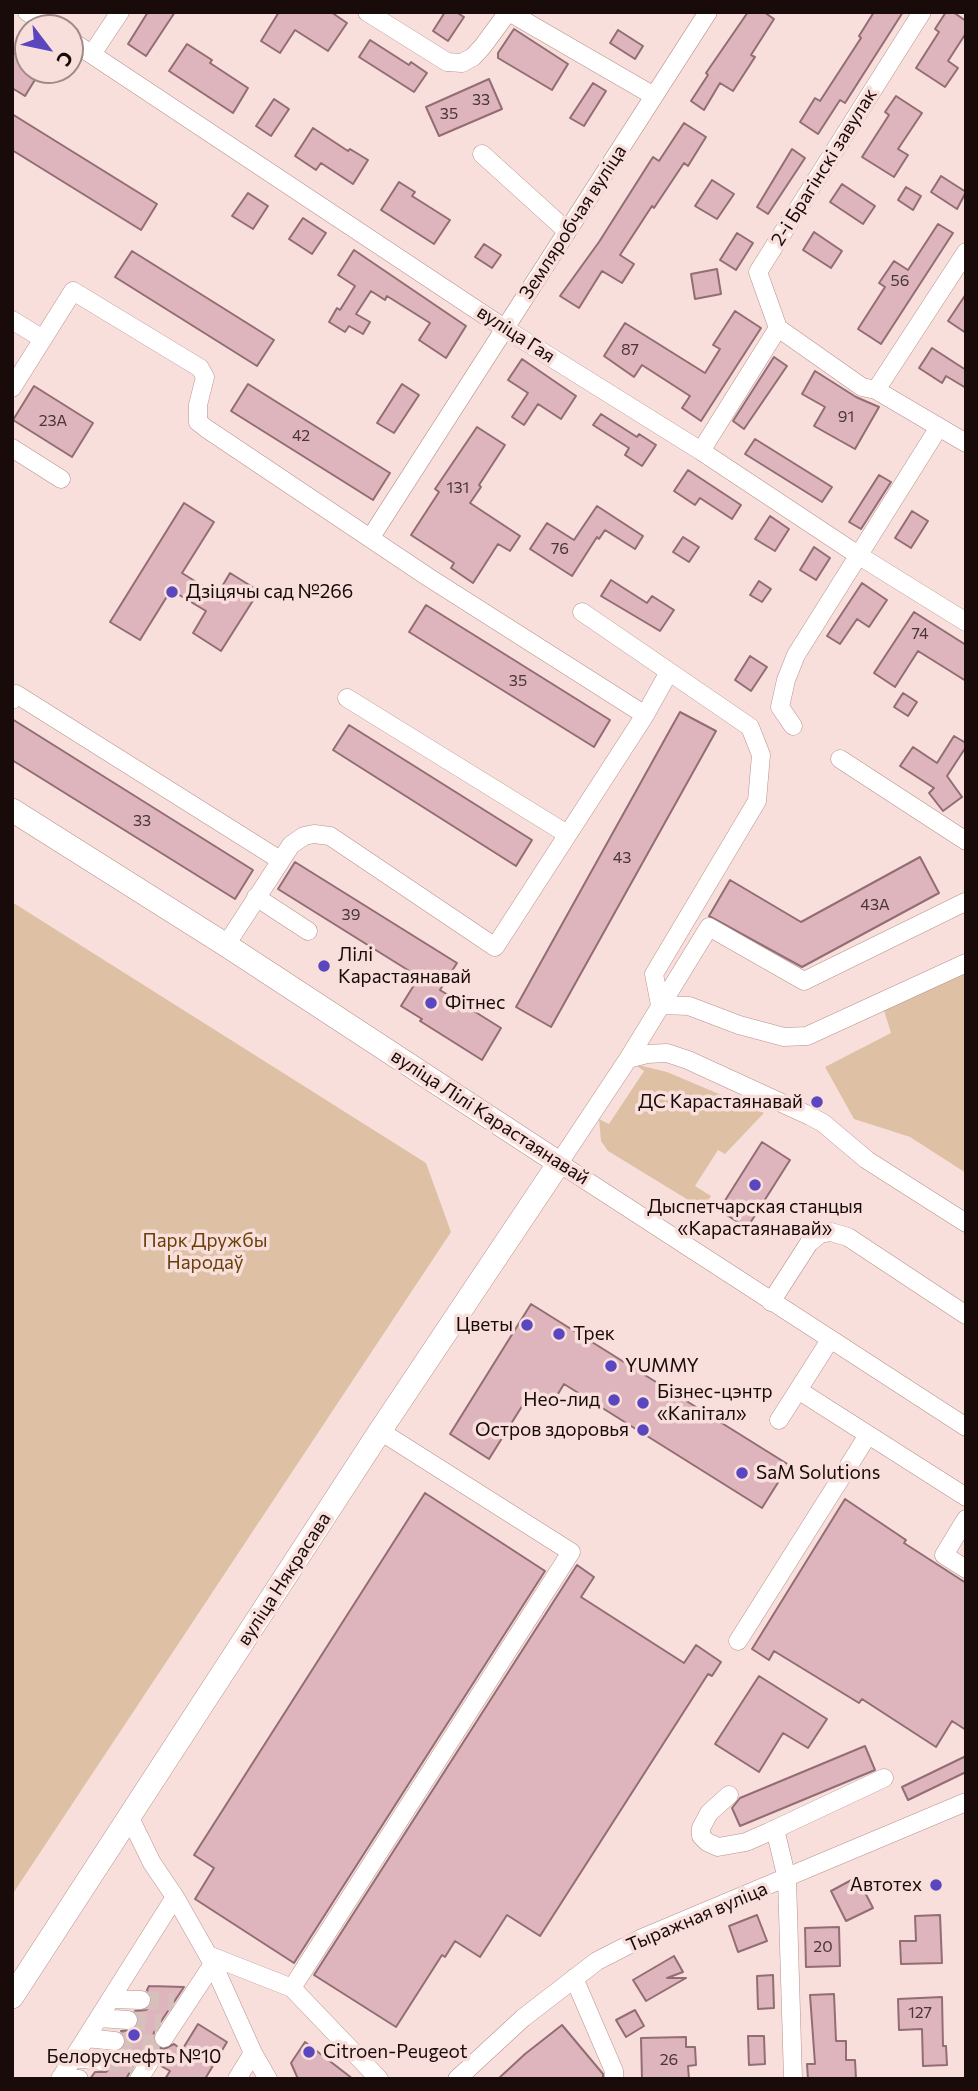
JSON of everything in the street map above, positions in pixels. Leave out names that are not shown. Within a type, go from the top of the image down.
[{"type":"main road","name":"вуліца Лілі Карастаянавай","points":[[12,810],[226,945],[559,1163]]},
{"type":"main road","name":"вуліца Някрасава","points":[[12,1997],[380,1431],[559,1163]]},
{"type":"street","points":[[92,54],[120,12]]},
{"type":"street","points":[[367,12],[447,62],[462,63],[473,57],[508,12],[654,96]]},
{"type":"street","name":"Земляробчая вуліца","points":[[371,537],[708,12]]},
{"type":"street","name":"2-і Брагінскі завулак","points":[[778,328],[758,272],[922,12]]},
{"type":"street","name":"вуліца Гая","points":[[84,49],[505,328],[966,622]]},
{"type":"street","points":[[482,154],[567,231]]},
{"type":"street","points":[[876,390],[966,252]]},
{"type":"street","points":[[12,388],[73,292],[200,368],[205,377],[198,405],[198,422],[428,578],[645,715]]},
{"type":"street","points":[[12,320],[43,339]]},
{"type":"street","points":[[701,451],[778,328],[862,387],[876,390],[966,443]]},
{"type":"street","points":[[793,726],[780,707],[786,680],[796,655],[939,427]]},
{"type":"street","points":[[12,448],[61,479]]},
{"type":"street","points":[[582,612],[750,727],[761,755],[757,801],[654,974],[660,1005]]},
{"type":"street","points":[[226,945],[291,845],[304,836],[314,834],[330,836],[495,947],[645,715],[669,672]]},
{"type":"street","points":[[12,700],[16,694],[280,860]]},
{"type":"street","points":[[347,698],[567,834]]},
{"type":"street","points":[[840,760],[966,841]]},
{"type":"street","points":[[256,897],[307,931]]},
{"type":"street","points":[[559,1163],[628,1059],[709,927],[804,981],[965,902],[966,904]]},
{"type":"street","points":[[660,1005],[689,1006],[739,1025],[784,1037],[807,1035],[966,963]]},
{"type":"street","points":[[628,1059],[667,1053],[688,1059],[810,1116],[823,1123],[867,1160],[966,1223]]},
{"type":"street","name":"вуліца Лілі Карастаянавай","points":[[559,1163],[966,1427]]},
{"type":"street","points":[[771,1302],[809,1243],[820,1234],[831,1232],[848,1237],[966,1315]]},
{"type":"street","points":[[779,1420],[830,1340]]},
{"type":"street","points":[[799,1390],[966,1497]]},
{"type":"street","points":[[292,1988],[571,1552],[380,1431]]},
{"type":"street","points":[[738,1641],[868,1435]]},
{"type":"street","points":[[966,1520],[944,1555],[966,1569]]},
{"type":"street","points":[[729,1795],[709,1813],[701,1828],[701,1836],[718,1847],[746,1842],[884,1778]]},
{"type":"street","name":"Тыражная вуліца","points":[[457,2079],[523,2018],[597,1961],[642,1938],[966,1802]]},
{"type":"street","points":[[130,1818],[152,1863],[210,1959],[253,2053],[268,2079]]},
{"type":"street","points":[[775,1829],[787,1879],[793,2079]]},
{"type":"street","points":[[66,2078],[73,2058],[175,1898]]},
{"type":"street","points":[[210,1959],[292,1988],[379,2079]]},
{"type":"street","points":[[166,2028],[210,1959]]},
{"type":"street","points":[[574,1978],[614,2071],[614,2079]]},
{"type":"street","points":[[111,1999],[141,2000]]},
{"type":"street","points":[[99,2018],[128,2020]]},
{"type":"street","points":[[86,2038],[115,2041]]},
{"type":"street","points":[[237,2079],[253,2053]]},
{"type":"street","points":[[73,2058],[102,2061]]},
{"type":"green space","name":"Парк Дружбы Народаў","points":[[12,902],[426,1163],[451,1232],[12,1895]]},
{"type":"green space","points":[[966,965],[966,1173],[910,1137],[854,1119],[825,1067],[891,1033],[882,1004]]},
{"type":"green space","points":[[634,1064],[667,1072],[764,1113],[725,1154],[718,1150],[695,1186],[711,1196],[703,1209],[608,1151],[601,1141],[599,1119],[609,1124],[644,1071]]},
{"type":"building","points":[[148,12],[175,12],[146,56],[128,44]]},
{"type":"building","points":[[279,12],[331,12],[347,23],[328,51],[295,30],[280,53],[261,41]]},
{"type":"building","points":[[445,12],[456,12],[464,17],[448,41],[433,31]]},
{"type":"building","points":[[748,12],[764,12],[774,19],[751,55],[755,57],[733,91],[720,83],[704,110],[691,101],[708,75],[706,73]]},
{"type":"building","points":[[874,12],[903,12],[845,103],[840,100],[818,134],[800,122],[815,98],[820,101],[861,38],[859,36]]},
{"type":"building","points":[[946,12],[953,12],[966,21],[966,33],[948,61],[958,68],[945,87],[916,68],[939,32],[935,29]]},
{"type":"building","points":[[514,29],[568,64],[552,90],[498,58],[498,53]]},
{"type":"building","points":[[618,30],[643,46],[635,59],[610,43]]},
{"type":"building","points":[[370,40],[427,73],[414,92],[359,57]]},
{"type":"building","points":[[187,44],[248,88],[233,113],[169,71]]},
{"type":"building","points":[[12,52],[14,84],[32,84],[25,96],[12,88]]},
{"type":"building","points":[[489,79],[502,109],[439,136],[426,107]]},
{"type":"building","points":[[593,83],[606,91],[584,126],[570,118]]},
{"type":"building","points":[[896,96],[922,113],[898,149],[908,155],[894,177],[862,157],[889,115],[885,112]]},
{"type":"building","points":[[274,99],[289,109],[271,136],[256,126]]},
{"type":"building","points":[[12,114],[157,204],[141,230],[12,150]]},
{"type":"building","points":[[684,123],[706,137],[688,166],[684,163],[654,208],[652,206],[620,255],[634,264],[622,283],[602,271],[579,308],[560,296],[599,242],[653,157],[659,161]]},
{"type":"building","points":[[313,128],[348,151],[350,149],[368,160],[353,184],[321,163],[316,170],[295,156]]},
{"type":"building","points":[[792,149],[805,158],[768,214],[757,207]]},
{"type":"building","points":[[941,176],[966,192],[957,209],[931,192]]},
{"type":"building","points":[[712,180],[734,194],[717,219],[695,206]]},
{"type":"building","points":[[399,182],[415,192],[412,196],[450,220],[434,244],[381,210]]},
{"type":"building","points":[[842,184],[875,206],[863,224],[830,202]]},
{"type":"building","points":[[906,187],[921,196],[913,210],[898,200]]},
{"type":"building","points":[[248,193],[268,206],[253,229],[232,216]]},
{"type":"building","points":[[303,218],[326,233],[312,254],[289,239]]},
{"type":"building","points":[[938,224],[953,233],[881,344],[858,329],[885,287],[879,283],[894,261],[908,270]]},
{"type":"building","points":[[814,232],[842,251],[831,268],[803,250]]},
{"type":"building","points":[[737,233],[753,243],[736,270],[720,260]]},
{"type":"building","points":[[484,244],[501,255],[492,268],[475,257]]},
{"type":"building","points":[[354,250],[466,326],[446,358],[419,340],[430,323],[387,296],[385,300],[371,291],[356,314],[370,322],[363,334],[349,326],[345,332],[329,322],[355,286],[338,275]]},
{"type":"building","points":[[132,251],[274,340],[257,366],[115,277]]},
{"type":"building","points":[[717,269],[721,294],[695,299],[691,274]]},
{"type":"building","points":[[966,294],[966,333],[948,321]]},
{"type":"building","points":[[735,311],[761,328],[701,421],[682,408],[690,396],[642,365],[634,377],[604,356],[625,323],[705,373],[720,349],[713,345]]},
{"type":"building","points":[[932,348],[966,370],[966,388],[946,376],[942,383],[919,368]]},
{"type":"building","points":[[774,357],[787,366],[744,429],[733,421]]},
{"type":"building","points":[[522,359],[576,396],[561,419],[538,404],[524,425],[512,417],[528,393],[508,380]]},
{"type":"building","points":[[815,371],[856,397],[879,407],[855,449],[814,426],[825,407],[802,394]]},
{"type":"building","points":[[248,384],[390,473],[373,500],[231,411]]},
{"type":"building","points":[[402,384],[419,395],[394,433],[377,423]]},
{"type":"building","points":[[34,386],[93,423],[72,457],[13,420]]},
{"type":"building","points":[[601,414],[637,437],[639,434],[656,445],[642,466],[625,455],[629,448],[593,425]]},
{"type":"building","points":[[477,427],[505,445],[470,503],[520,536],[510,551],[498,544],[473,583],[451,568],[454,563],[411,535],[439,492],[435,489]]},
{"type":"building","points":[[755,439],[832,487],[822,502],[745,454]]},
{"type":"building","points":[[688,470],[741,505],[732,519],[700,498],[695,505],[674,491]]},
{"type":"building","points":[[879,475],[891,482],[861,529],[849,522]]},
{"type":"building","points":[[184,503],[214,522],[182,573],[217,595],[230,573],[259,591],[221,651],[193,633],[206,611],[171,590],[140,640],[110,622]]},
{"type":"building","points":[[597,506],[643,536],[635,549],[605,530],[599,539],[597,537],[572,576],[530,549],[547,523],[574,540]]},
{"type":"building","points":[[912,511],[928,521],[911,548],[895,538]]},
{"type":"building","points":[[770,516],[789,529],[775,551],[755,539]]},
{"type":"building","points":[[683,537],[699,547],[689,562],[673,552]]},
{"type":"building","points":[[814,547],[830,558],[816,580],[800,570]]},
{"type":"building","points":[[611,580],[647,603],[652,596],[674,610],[660,631],[601,596]]},
{"type":"building","points":[[759,581],[771,589],[762,602],[750,595]]},
{"type":"building","points":[[862,583],[887,600],[869,627],[857,619],[840,644],[827,636]]},
{"type":"building","points":[[426,605],[610,720],[594,747],[409,632]]},
{"type":"building","points":[[914,612],[966,645],[966,681],[918,651],[895,687],[874,673]]},
{"type":"building","points":[[750,656],[767,667],[751,691],[735,680]]},
{"type":"building","points":[[903,693],[917,702],[908,716],[894,707]]},
{"type":"building","points":[[680,712],[716,731],[551,1027],[516,1007]]},
{"type":"building","points":[[12,719],[253,870],[235,899],[12,760]]},
{"type":"building","points":[[349,725],[532,840],[516,866],[333,750]]},
{"type":"building","points":[[954,736],[966,743],[966,747],[947,776],[962,797],[943,811],[929,793],[934,788],[900,766],[913,747],[937,763]]},
{"type":"building","points":[[920,857],[939,893],[802,967],[709,916],[730,880],[801,922]]},
{"type":"building","points":[[295,862],[457,963],[440,990],[501,1028],[482,1060],[401,1006],[419,977],[278,889]]},
{"type":"building","name":"Дыспетчарская станцыя «Карастаянавай»","points":[[762,1142],[790,1160],[747,1228],[719,1210]]},
{"type":"building","name":"Бізнес-цэнтр «Капітал»","points":[[531,1304],[789,1465],[762,1508],[564,1384],[550,1407],[529,1395],[489,1459],[450,1434]]},
{"type":"building","points":[[425,1493],[545,1571],[294,1963],[195,1899],[214,1868],[194,1855]]},
{"type":"building","points":[[845,1499],[906,1540],[904,1543],[966,1583],[966,1730],[952,1721],[936,1747],[862,1699],[859,1703],[774,1651],[769,1660],[752,1649]]},
{"type":"building","points":[[577,1565],[594,1577],[581,1597],[684,1663],[696,1645],[721,1662],[712,1676],[708,1674],[540,1936],[507,1915],[480,1957],[455,1941],[445,1957],[442,1955],[396,2027],[314,1975]]},
{"type":"building","points":[[759,1676],[827,1719],[808,1748],[783,1733],[759,1772],[715,1744]]},
{"type":"building","points":[[865,1746],[875,1770],[740,1826],[732,1808],[740,1798]]},
{"type":"building","points":[[966,1756],[966,1772],[908,1800],[902,1787]]},
{"type":"building","points":[[857,1877],[873,1908],[846,1921],[831,1891]]},
{"type":"building","points":[[757,1915],[767,1941],[738,1952],[729,1926]]},
{"type":"building","points":[[940,1915],[942,1963],[901,1964],[900,1941],[916,1941],[915,1916]]},
{"type":"building","points":[[839,1927],[840,1966],[806,1967],[805,1928]]},
{"type":"building","points":[[674,1956],[683,1972],[667,1978],[686,1978],[646,2001],[633,1980]]},
{"type":"building","points":[[773,1975],[774,2008],[758,2009],[757,1976]]},
{"type":"building","points":[[149,1986],[184,1987],[154,2032],[153,2038],[157,2047],[164,2049],[174,2044],[182,2050],[198,2024],[227,2042],[205,2079],[165,2079],[170,2071],[161,2066],[161,2054],[151,2049],[140,2054],[126,2079],[90,2079],[95,2072],[106,2072],[112,2067],[113,2057],[108,2052],[119,2052],[125,2047],[126,2037],[121,2031],[134,2030],[139,2021],[135,2011],[150,2007],[152,2000],[147,1990]]},
{"type":"building","points":[[834,1994],[836,2041],[846,2041],[846,2060],[855,2060],[856,2079],[808,2079],[807,2064],[815,2064],[810,1995]]},
{"type":"building","points":[[942,1997],[943,2046],[946,2046],[947,2065],[923,2066],[922,2029],[899,2030],[898,1999]]},
{"type":"building","points":[[635,2010],[644,2026],[626,2037],[616,2020]]},
{"type":"building","points":[[562,2025],[603,2074],[603,2079],[498,2079],[525,2054]]},
{"type":"building","points":[[748,2036],[764,2036],[765,2064],[749,2065]]},
{"type":"building","points":[[686,2037],[686,2047],[695,2047],[696,2065],[688,2066],[689,2079],[642,2079],[641,2038]]},
{"type":"building","name":"Citroen-Peugeot","points":[[305,2042],[353,2079],[298,2079],[291,2063]]},
{"type":"tunnel","points":[[141,2000],[174,2002]]},
{"type":"tunnel","points":[[128,2020],[161,2023]]},
{"type":"tunnel","points":[[115,2041],[160,2044]]},
{"type":"tunnel","points":[[102,2061],[134,2064]]},
{"type":"place","name":"Дзіцячы сад №266","points":[[172,592]]},
{"type":"place","name":"Лілі Карастаянавай","points":[[324,966]]},
{"type":"place","name":"Фітнес","points":[[431,1003]]},
{"type":"place","name":"ДС Карастаянавай","points":[[817,1102]]},
{"type":"place","name":"Дыспетчарская станцыя «Карастаянавай»","points":[[755,1185]]},
{"type":"place","name":"Цветы","points":[[527,1325]]},
{"type":"place","name":"Трек","points":[[559,1334]]},
{"type":"place","name":"YUMMY","points":[[611,1366]]},
{"type":"place","name":"Нео-лид","points":[[614,1400]]},
{"type":"place","name":"Бізнес-цэнтр «Капітал»","points":[[643,1403]]},
{"type":"place","name":"Остров здоровья","points":[[643,1430]]},
{"type":"place","name":"SaM Solutions","points":[[742,1473]]},
{"type":"place","name":"Автотех","points":[[936,1885]]},
{"type":"place","name":"Белоруснефть №10","points":[[134,2035]]},
{"type":"place","name":"Citroen-Peugeot","points":[[309,2052]]}]
